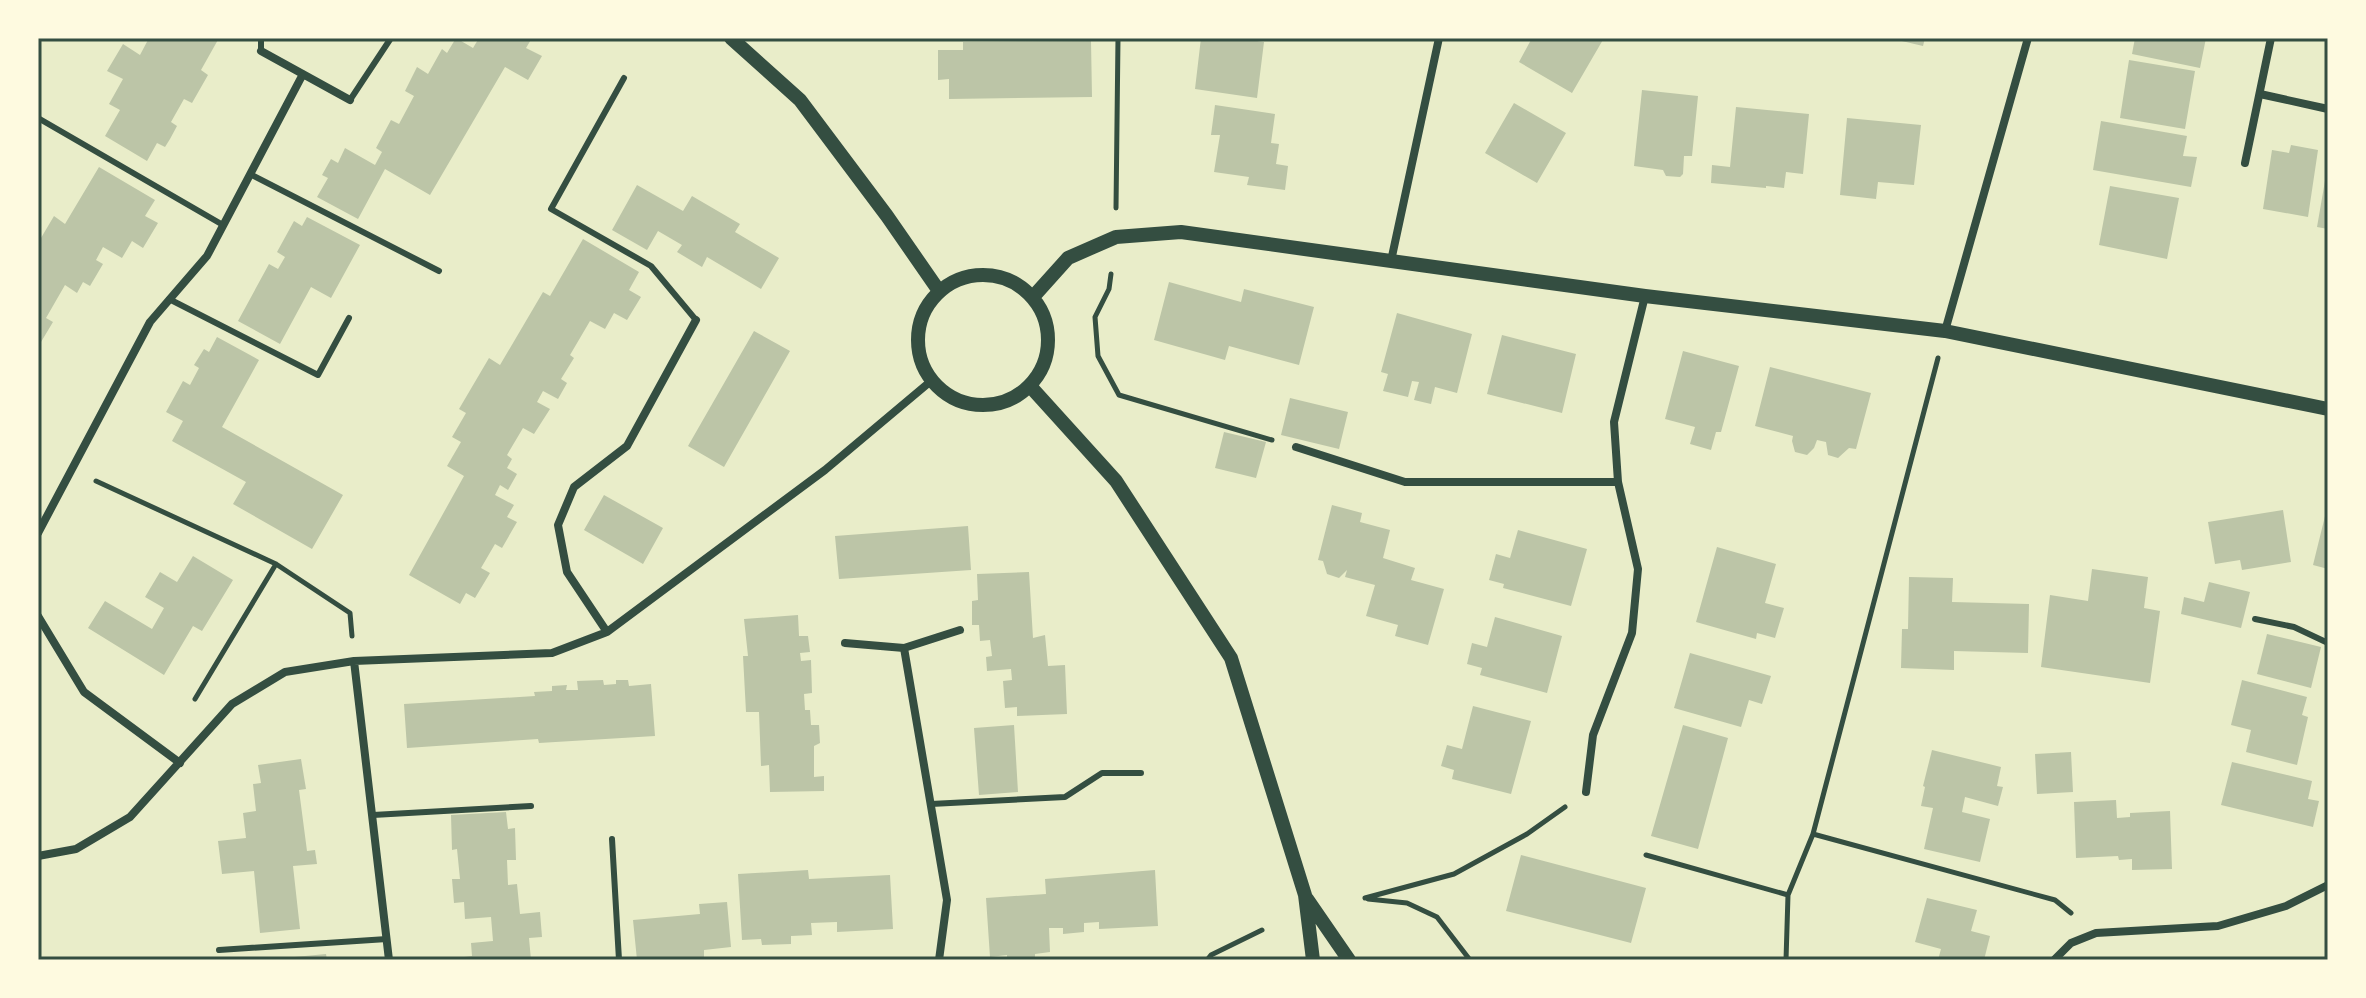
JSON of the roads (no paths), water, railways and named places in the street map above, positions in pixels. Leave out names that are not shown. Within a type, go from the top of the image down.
[{"type":"street","points":[[731,38],[800,100],[939,291]]},
{"type":"street","points":[[1391,261],[1439,38]]},
{"type":"street","points":[[1945,331],[2028,38]]},
{"type":"street","points":[[2245,163],[2271,38]]},
{"type":"street","points":[[261,51],[350,100]]},
{"type":"street","points":[[38,533],[150,322],[207,256],[303,74]]},
{"type":"street","points":[[2260,94],[2328,109]]},
{"type":"street","points":[[1033,297],[1068,258],[1116,237],[1181,232],[1645,296],[1945,331],[2328,409]]},
{"type":"street","points":[[981,274],[1004,277],[1033,297],[1045,316],[1049,339],[1047,354],[1030,386],[1006,401],[983,405],[959,401],[931,381],[918,346],[919,324],[924,309],[939,291],[949,283],[981,274]]},
{"type":"street","points":[[1586,792],[1593,735],[1632,633],[1638,569],[1618,482],[1614,422],[1645,296]]},
{"type":"street","points":[[607,632],[567,572],[558,525],[574,487],[627,446],[696,320]]},
{"type":"street","points":[[38,856],[76,849],[130,817],[232,704],[285,672],[354,661],[552,653],[607,632],[825,470],[931,381]]},
{"type":"street","points":[[1030,386],[1116,481],[1231,658],[1305,895],[1313,960]]},
{"type":"street","points":[[1296,447],[1405,482],[1618,482]]},
{"type":"street","points":[[38,616],[84,692],[180,763]]},
{"type":"street","points":[[845,643],[904,648],[960,630]]},
{"type":"street","points":[[904,648],[947,900],[939,960]]},
{"type":"street","points":[[354,661],[389,960]]},
{"type":"street","points":[[2054,960],[2071,943],[2096,933],[2218,926],[2286,906],[2328,885]]},
{"type":"street","points":[[1305,895],[1349,960]]},
{"type":"lane","points":[[261,38],[261,51]]},
{"type":"lane","points":[[350,100],[391,38]]},
{"type":"lane","points":[[624,78],[551,209],[651,266],[696,320]]},
{"type":"lane","points":[[38,118],[223,225]]},
{"type":"lane","points":[[250,174],[439,271]]},
{"type":"lane","points":[[169,299],[318,375],[349,318]]},
{"type":"lane","points":[[2255,619],[2294,627],[2328,643]]},
{"type":"lane","points":[[931,804],[1065,797],[1102,773],[1141,773]]},
{"type":"lane","points":[[373,815],[531,806]]},
{"type":"lane","points":[[612,839],[619,960]]},
{"type":"lane","points":[[219,950],[387,939]]}]
